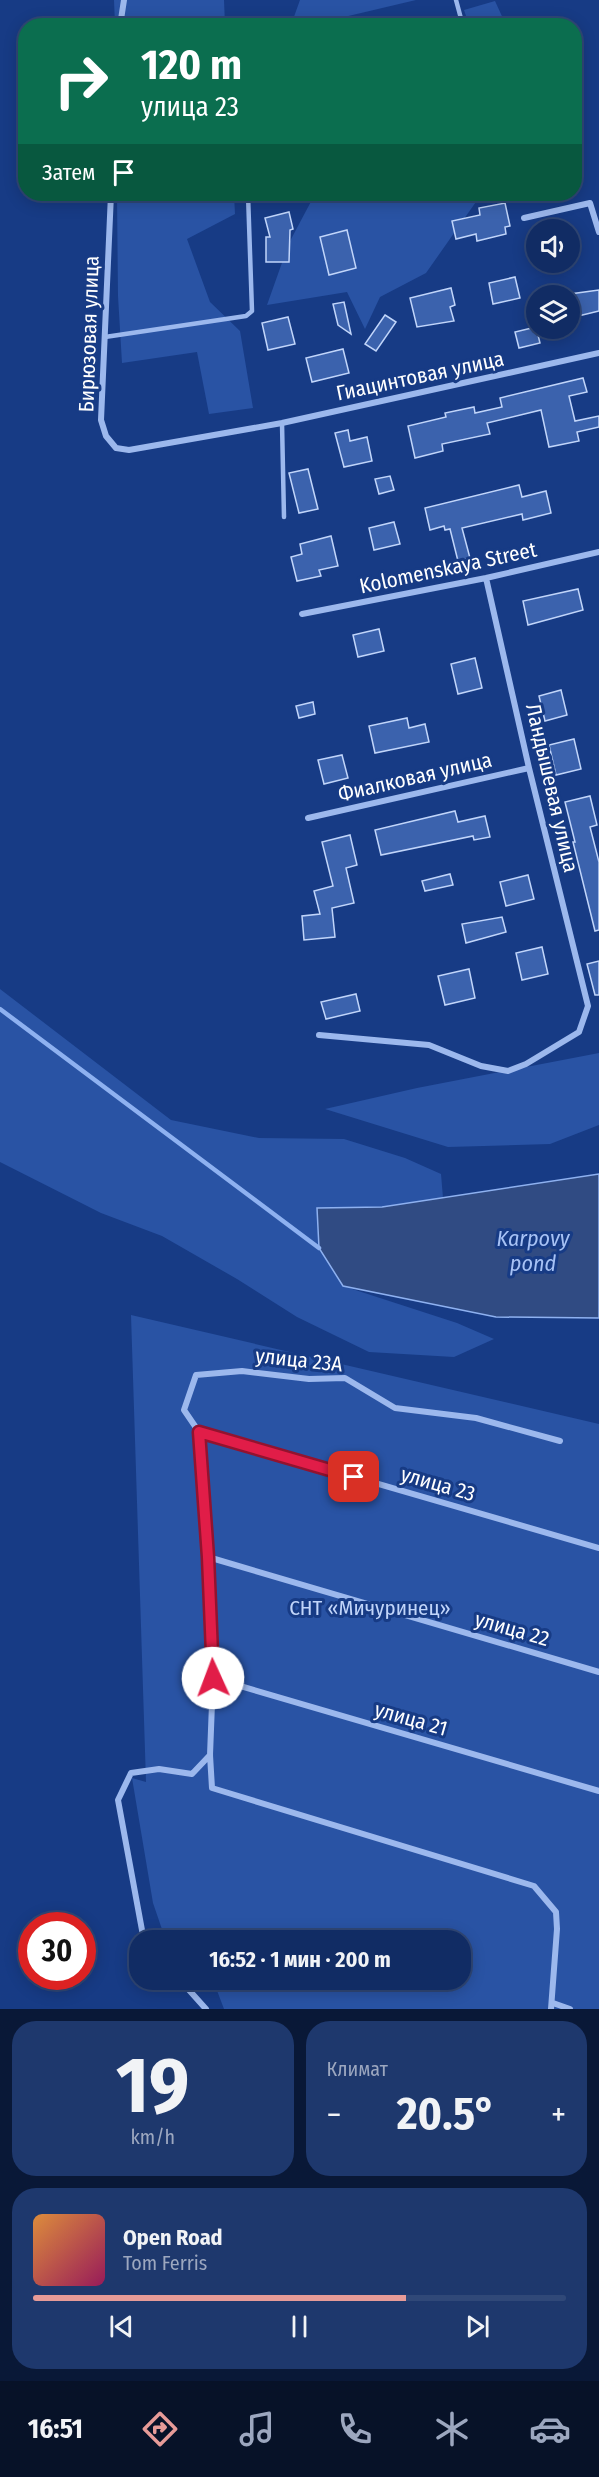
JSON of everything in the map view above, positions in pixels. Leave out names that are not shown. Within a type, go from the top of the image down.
[{"type":"street","points":[[121,18],[124,0]]},
{"type":"street","name":"Бирюзовая улица","points":[[111,201],[101,420],[106,436],[116,448],[129,450],[282,423]]},
{"type":"street","points":[[524,218],[590,203],[599,232]]},
{"type":"street","name":"Гиацинтовая улица","points":[[282,423],[599,353]]},
{"type":"street","name":"Kolomenskaya Street","points":[[302,614],[486,578],[599,552]]},
{"type":"street","name":"Ландышевая улица","points":[[319,1035],[429,1045],[481,1066],[508,1071],[526,1064],[579,1032],[588,1006],[529,768],[486,578]]},
{"type":"street","name":"Фиалковая улица","points":[[308,818],[529,768]]},
{"type":"street","name":"улица 23А","points":[[199,1432],[184,1410],[196,1375],[242,1371],[309,1379],[345,1378],[395,1408],[476,1418],[560,1441]]},
{"type":"street","points":[[199,1432],[208,1557],[213,1678],[210,1755],[212,1788],[508,1877],[534,1887],[556,1912],[552,2006],[570,2009]]},
{"type":"street","name":"улица 23","points":[[199,1432],[599,1548]]},
{"type":"street","name":"улица 22","points":[[208,1557],[599,1672]]},
{"type":"street","name":"улица 21","points":[[213,1678],[599,1791]]},
{"type":"street","points":[[142,1930],[118,1800],[131,1773],[159,1769],[192,1774],[210,1755]]},
{"type":"street","points":[[189,1990],[206,2009]]},
{"type":"lane","points":[[456,0],[461,18]]},
{"type":"lane","points":[[105,337],[246,316],[252,311],[248,201]]},
{"type":"lane","points":[[282,423],[284,517]]},
{"type":"green space","points":[[114,0],[224,0],[225,18],[115,18]]},
{"type":"green space","points":[[300,0],[416,0],[340,18],[294,18]]},
{"type":"green space","points":[[495,1],[503,18],[467,18],[464,10]]},
{"type":"green space","points":[[117,201],[234,201],[235,214],[187,239],[210,302],[240,331],[253,408],[209,414],[197,352],[122,363],[118,296]]},
{"type":"green space","points":[[311,201],[477,201],[426,273],[380,297],[365,329],[347,292],[267,305],[289,243]]},
{"type":"green space","points":[[0,989],[171,1120],[259,1138],[344,1139],[405,1158],[441,1174],[443,1198],[382,1208],[343,1286],[457,1323],[494,1339],[454,1357],[369,1352],[297,1317],[162,1236],[101,1213],[0,1162]]},
{"type":"green space","points":[[599,1053],[599,1125],[550,1144],[448,1147],[325,1109],[417,1088]]},
{"type":"green space","name":"СНТ «Мичуринец»","points":[[131,1315],[599,1424],[599,2009],[224,2009],[217,1990],[471,1990],[471,1930],[162,1930],[153,1903],[132,1778],[146,1782]]},
{"type":"water","name":"Karpovy pond","points":[[599,1174],[599,1318],[496,1317],[343,1286],[319,1248],[317,1208],[382,1207]]},
{"type":"building","points":[[505,203],[510,226],[505,227],[506,234],[477,241],[476,234],[456,239],[452,221],[480,215],[479,208]]},
{"type":"building","points":[[289,212],[293,229],[290,230],[289,262],[266,262],[266,237],[270,237],[265,218]]},
{"type":"building","points":[[347,230],[356,268],[329,275],[320,237]]},
{"type":"building","points":[[515,277],[520,298],[493,304],[489,283]]},
{"type":"building","points":[[451,288],[455,305],[450,307],[454,321],[417,327],[410,298]]},
{"type":"building","points":[[599,290],[599,311],[580,316],[580,293]]},
{"type":"building","points":[[344,302],[351,334],[338,325],[333,304]]},
{"type":"building","points":[[385,315],[396,322],[376,351],[365,344]]},
{"type":"building","points":[[288,317],[295,344],[268,350],[262,323]]},
{"type":"building","points":[[526,329],[526,339],[539,339],[540,343],[519,348],[515,332]]},
{"type":"building","points":[[343,349],[349,373],[312,382],[306,358]]},
{"type":"building","points":[[583,378],[587,392],[569,396],[575,421],[599,416],[599,427],[577,432],[579,441],[549,447],[541,410],[487,423],[490,434],[442,444],[443,451],[415,458],[408,426],[446,417],[445,413],[474,407],[475,413],[502,407],[500,398]]},
{"type":"building","points":[[348,430],[350,441],[367,437],[372,461],[344,467],[335,433]]},
{"type":"building","points":[[308,469],[318,509],[299,513],[289,473]]},
{"type":"building","points":[[390,476],[394,490],[379,494],[375,479]]},
{"type":"building","points":[[519,485],[522,497],[546,491],[551,513],[523,520],[522,514],[462,528],[470,558],[458,561],[450,529],[445,530],[444,526],[430,530],[425,508]]},
{"type":"building","points":[[394,522],[400,544],[374,550],[369,528]]},
{"type":"building","points":[[331,536],[338,566],[319,570],[321,576],[297,581],[291,557],[302,554],[300,544]]},
{"type":"building","points":[[578,589],[583,610],[528,625],[523,601]]},
{"type":"building","points":[[379,629],[384,651],[358,657],[353,635]]},
{"type":"building","points":[[475,658],[482,688],[458,694],[451,664]]},
{"type":"building","points":[[561,690],[567,715],[545,721],[539,696]]},
{"type":"building","points":[[313,702],[315,714],[299,718],[296,706]]},
{"type":"building","points":[[407,718],[409,728],[425,724],[429,742],[375,753],[369,726]]},
{"type":"building","points":[[574,739],[581,769],[556,775],[549,745]]},
{"type":"building","points":[[342,755],[348,778],[324,784],[318,760]]},
{"type":"building","points":[[590,796],[597,825],[590,827],[599,862],[599,930],[595,931],[565,802]]},
{"type":"building","points":[[455,811],[458,822],[485,816],[490,837],[474,840],[473,836],[381,855],[375,830]]},
{"type":"building","points":[[350,835],[357,865],[346,868],[354,903],[332,908],[335,937],[304,940],[302,916],[320,914],[314,891],[333,886],[322,842]]},
{"type":"building","points":[[450,874],[453,885],[425,891],[422,881]]},
{"type":"building","points":[[528,875],[534,899],[506,906],[500,882]]},
{"type":"building","points":[[502,917],[506,932],[466,943],[462,924]]},
{"type":"building","points":[[542,947],[548,974],[522,980],[516,953]]},
{"type":"building","points":[[599,961],[599,995],[595,995],[587,964]]},
{"type":"building","points":[[469,969],[475,998],[445,1005],[438,976]]},
{"type":"building","points":[[356,994],[360,1011],[326,1019],[321,1002]]},
{"type":"waterway","points":[[0,1009],[319,1248]]},
{"type":"route","points":[[213,1678],[208,1557],[199,1432],[354,1477]]}]
